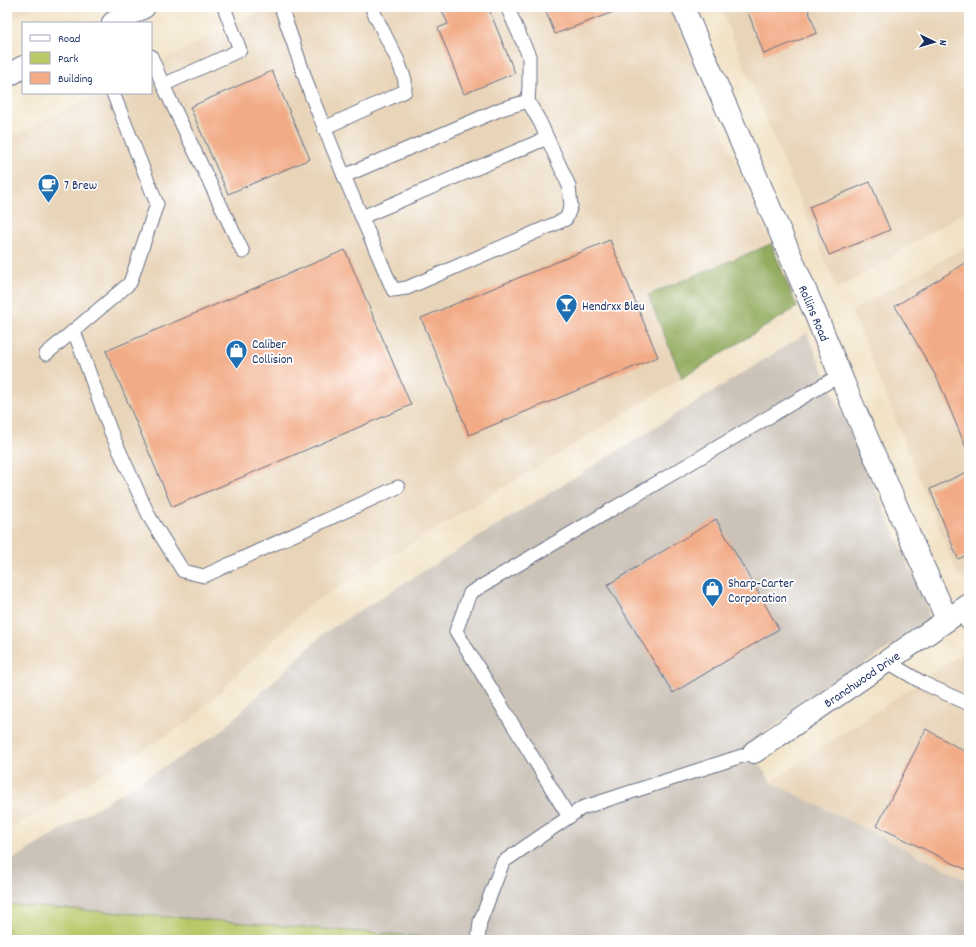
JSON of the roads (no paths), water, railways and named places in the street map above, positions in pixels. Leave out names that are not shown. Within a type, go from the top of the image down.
[{"type":"street","name":"Rollins Road","points":[[683,7],[912,542],[961,615]]},
{"type":"street","points":[[116,22],[138,14]]},
{"type":"street","points":[[7,76],[22,68]]},
{"type":"street","name":"Branchwood Drive","points":[[754,752],[886,662],[961,615]]},
{"type":"lane","points":[[163,85],[240,50],[224,7]]},
{"type":"lane","points":[[281,7],[324,128],[393,290],[407,288],[566,220],[571,206],[569,186],[528,100],[529,56],[507,7]]},
{"type":"lane","points":[[324,128],[405,91],[405,80],[398,61],[373,11],[376,7]]},
{"type":"lane","points":[[152,58],[163,85],[243,252]]},
{"type":"lane","points":[[46,354],[130,283],[157,204],[113,94]]},
{"type":"lane","points":[[344,176],[501,109],[528,100]]},
{"type":"lane","points":[[362,218],[547,138]]},
{"type":"lane","points":[[74,331],[110,430],[150,518],[183,570],[204,576],[398,487]]},
{"type":"lane","points":[[569,817],[456,631],[470,593],[840,375]]},
{"type":"lane","points":[[886,662],[922,683],[969,704]]},
{"type":"lane","points":[[478,940],[480,922],[503,862],[582,808],[754,752]]},
{"type":"place","name":"7 Brew","points":[[48,204]]},
{"type":"place","name":"Hendrxx Bleu","points":[[567,324]]},
{"type":"place","name":"Caliber Collision","points":[[236,370]]},
{"type":"place","name":"Sharp-Carter Corporation","points":[[713,608]]}]
